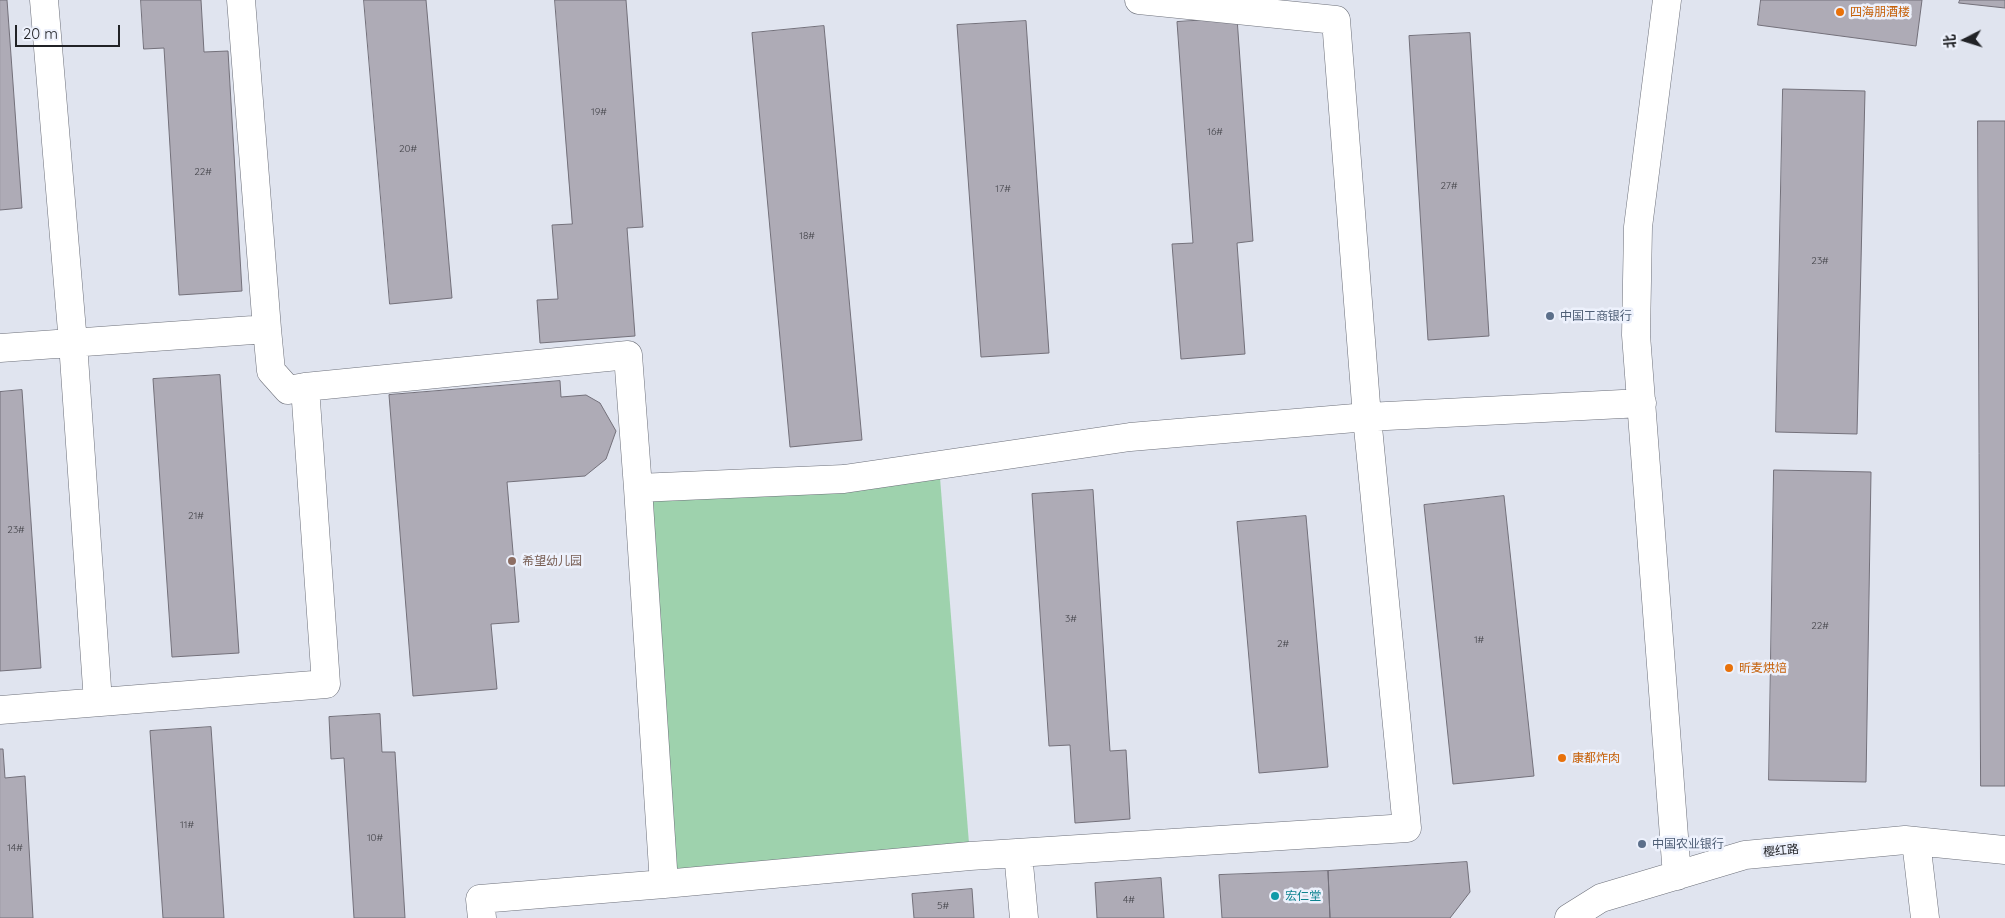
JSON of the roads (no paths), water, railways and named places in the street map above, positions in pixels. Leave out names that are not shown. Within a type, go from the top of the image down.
[{"type":"street","points":[[44,0],[73,343],[98,702]]},
{"type":"street","points":[[241,0],[271,371],[288,390],[628,355],[664,884]]},
{"type":"street","points":[[482,918],[480,899],[1018,853],[1407,828],[1367,417],[1336,20],[1139,0]]},
{"type":"street","points":[[1668,0],[1638,227],[1636,335],[1677,876]]},
{"type":"street","points":[[0,348],[267,329]]},
{"type":"street","points":[[0,710],[326,684],[305,387]]},
{"type":"street","points":[[638,488],[844,479],[1130,437],[1367,417],[1642,402]]},
{"type":"street","name":"樱红路","points":[[1569,918],[1601,898],[1745,855],[1905,840],[2005,850]]},
{"type":"street","points":[[1916,841],[1925,918]]},
{"type":"street","points":[[1018,853],[1024,918]]},
{"type":"place","name":"四海朋酒楼","points":[[1840,12]]},
{"type":"place","name":"中国工商银行","points":[[1550,316]]},
{"type":"place","name":"希望幼儿园","points":[[512,561]]},
{"type":"place","name":"昕麦烘焙","points":[[1729,668]]},
{"type":"place","name":"康都炸肉","points":[[1562,758]]},
{"type":"place","name":"中国农业银行","points":[[1642,844]]},
{"type":"place","name":"宏仁堂","points":[[1275,896]]}]
